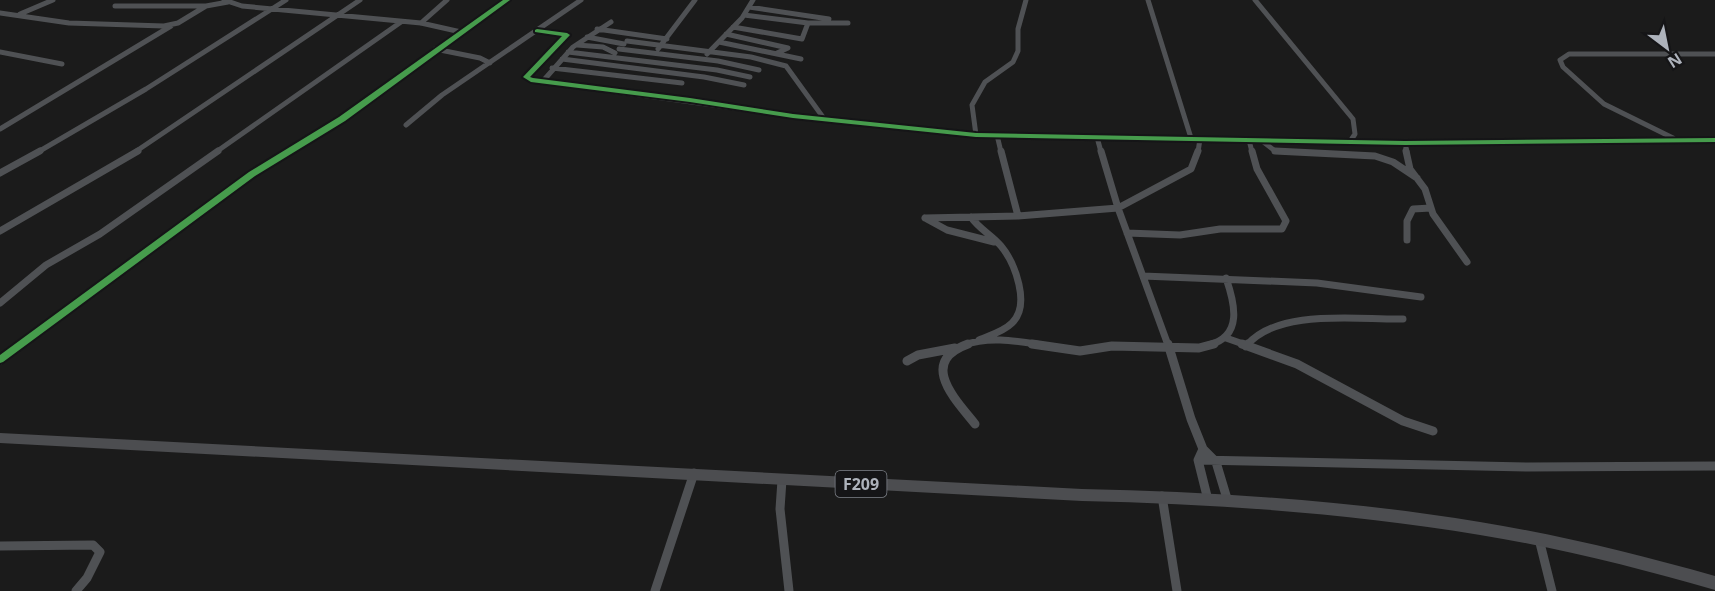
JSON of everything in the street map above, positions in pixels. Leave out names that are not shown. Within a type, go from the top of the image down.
[{"type":"main road","name":"F209","points":[[0,438],[1082,495],[1162,496],[1444,521],[1618,556],[1715,583]]},
{"type":"street","points":[[19,15],[53,0]]},
{"type":"street","points":[[0,173],[136,96],[239,31],[270,8],[286,0]]},
{"type":"street","points":[[0,231],[146,146],[333,16],[360,0]]},
{"type":"street","points":[[421,23],[447,0]]},
{"type":"street","points":[[0,360],[252,174],[342,119],[435,49],[507,0]]},
{"type":"street","points":[[406,125],[442,95],[581,0]]},
{"type":"street","points":[[622,92],[667,39],[696,0]]},
{"type":"street","points":[[668,97],[744,15],[753,0]]},
{"type":"street","points":[[976,135],[972,105],[985,82],[1013,62],[1018,51],[1018,29],[1026,0]]},
{"type":"street","points":[[1148,0],[1191,138]]},
{"type":"street","points":[[1255,0],[1353,119],[1355,134],[1351,140]]},
{"type":"street","points":[[116,6],[206,6],[226,1],[242,6],[421,23],[461,32]]},
{"type":"street","points":[[0,129],[206,6]]},
{"type":"street","points":[[749,7],[830,19]]},
{"type":"street","points":[[0,13],[69,23],[173,25]]},
{"type":"street","points":[[744,15],[808,23],[848,23]]},
{"type":"street","points":[[0,303],[46,265],[100,234],[401,22]]},
{"type":"street","points":[[543,81],[568,52],[596,29],[611,22]]},
{"type":"street","points":[[733,27],[802,39],[808,23]]},
{"type":"street","points":[[596,29],[647,63],[750,76]]},
{"type":"street","points":[[537,32],[567,35],[526,77],[543,81],[825,120],[976,135],[1351,140],[1405,143],[1715,140]]},
{"type":"street","points":[[726,34],[788,48],[777,53]]},
{"type":"street","points":[[584,87],[621,46],[638,36],[667,39]]},
{"type":"street","points":[[587,37],[654,54],[704,59],[759,70]]},
{"type":"street","points":[[719,42],[801,59]]},
{"type":"street","points":[[577,45],[660,47],[752,57],[786,66],[804,96],[825,120]]},
{"type":"street","points":[[568,52],[621,46]]},
{"type":"street","points":[[435,49],[490,63]]},
{"type":"street","points":[[0,52],[62,64]]},
{"type":"street","points":[[1677,140],[1604,104],[1563,67],[1560,60],[1562,56],[1575,54],[1715,54]]},
{"type":"street","points":[[562,59],[689,75],[744,85]]},
{"type":"street","points":[[552,68],[682,83]]},
{"type":"street","points":[[998,135],[1018,216]]},
{"type":"street","points":[[1097,137],[1118,208],[1169,347],[1203,449],[1216,462],[1228,502]]},
{"type":"street","points":[[999,243],[953,232],[928,222],[925,218],[1018,216],[1118,208],[1191,169],[1197,159],[1200,139]]},
{"type":"street","points":[[1127,233],[1180,235],[1220,229],[1282,228],[1286,221],[1257,169],[1249,140]]},
{"type":"street","points":[[1261,140],[1275,151],[1376,156],[1393,162],[1417,178]]},
{"type":"street","points":[[1405,143],[1410,169],[1425,189],[1431,208],[1467,262]]},
{"type":"street","points":[[1407,240],[1407,221],[1413,209],[1431,208]]},
{"type":"street","points":[[907,361],[918,355],[957,348],[973,342],[1008,326],[1018,312],[1016,269],[999,243],[978,229],[971,217]]},
{"type":"street","points":[[1143,276],[1346,285],[1421,297]]},
{"type":"street","points":[[973,342],[1006,340],[1080,351],[1112,346],[1199,348],[1222,343],[1231,331],[1235,315],[1232,295],[1226,278]]},
{"type":"street","points":[[1246,346],[1250,339],[1263,330],[1288,324],[1326,319],[1403,319]]},
{"type":"street","points":[[1226,338],[1297,364],[1403,421],[1433,431]]},
{"type":"street","points":[[957,348],[945,358],[942,374],[947,389],[975,424]]},
{"type":"street","points":[[1203,449],[1198,460],[1208,500]]},
{"type":"street","points":[[1198,460],[1529,467],[1715,466]]},
{"type":"street","points":[[655,591],[694,473]]},
{"type":"street","points":[[782,480],[780,509],[789,591]]},
{"type":"street","points":[[1162,496],[1177,591]]},
{"type":"street","points":[[1539,539],[1552,591]]},
{"type":"street","points":[[0,546],[93,545],[100,552],[87,579],[76,591]]},
{"type":"street","points":[[1696,577],[1707,591]]},
{"type":"cycle path","points":[[0,360],[252,174],[342,119],[507,0]]},
{"type":"cycle path","points":[[537,31],[567,35],[526,77],[531,80],[690,100],[793,116],[976,135],[1405,143],[1715,140]]}]
